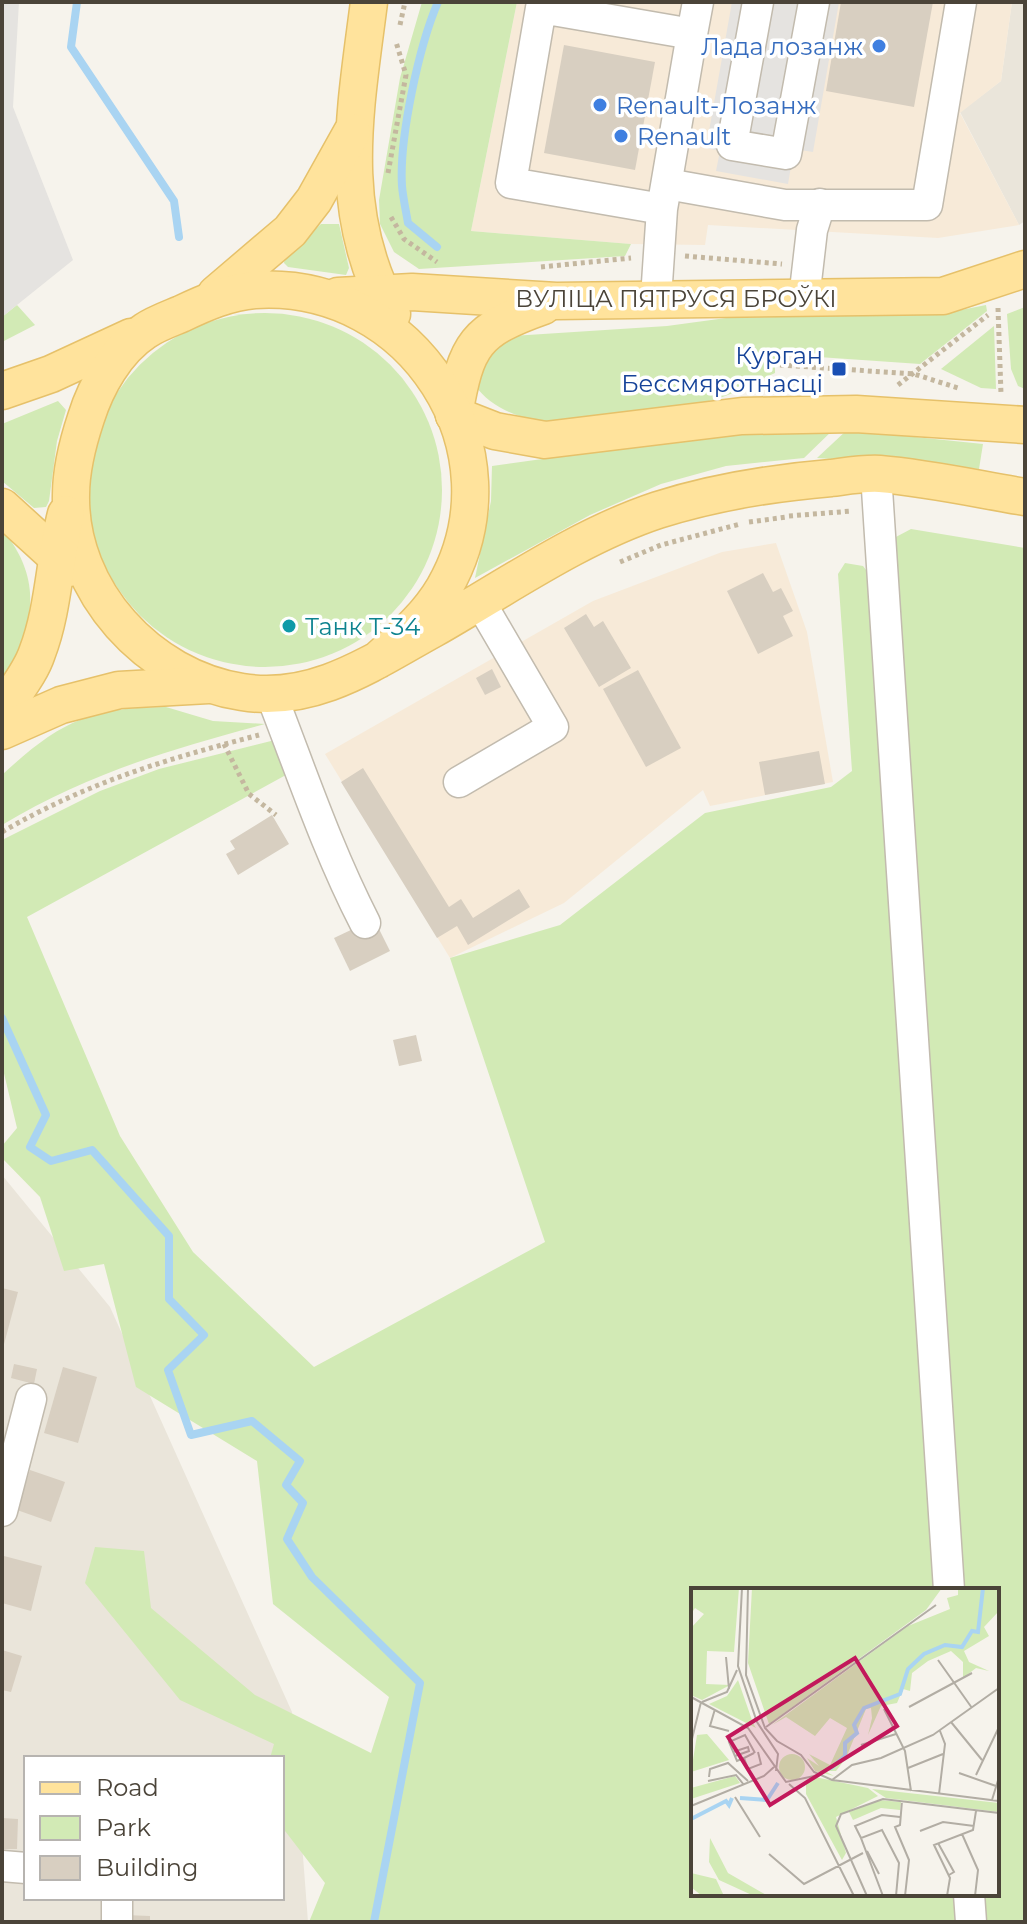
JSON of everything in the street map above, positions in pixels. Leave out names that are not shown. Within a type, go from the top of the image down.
[{"type":"main road","points":[[369,2],[352,132],[357,222],[368,266],[381,294],[408,343],[434,375],[454,415],[466,460],[468,503],[461,547],[444,587],[415,627],[378,660]]},
{"type":"main road","points":[[208,301],[290,231],[314,200],[352,132]]},
{"type":"main road","name":"ВУЛІЦА ПЯТРУСЯ БРОЎКІ","points":[[324,297],[412,292],[556,301],[943,296],[1025,269]]},
{"type":"main road","points":[[2,391],[51,374],[208,301],[248,290],[282,290],[324,297],[366,312],[408,343]]},
{"type":"main road","points":[[454,415],[462,369],[474,347],[492,327],[556,301]]},
{"type":"main road","points":[[2,712],[36,656],[48,615],[55,556],[70,497],[77,445],[96,384],[143,332]]},
{"type":"main road","points":[[454,415],[495,431],[545,440],[742,416],[1013,408]]},
{"type":"main road","points":[[2,731],[61,705],[119,690],[208,685],[246,693],[290,694],[334,683],[578,546],[653,512],[743,486],[876,474],[1025,497]]},
{"type":"main road","points":[[70,497],[79,553],[98,595]]},
{"type":"main road","points":[[2,507],[98,595],[122,627],[157,658],[208,685]]},
{"type":"street","points":[[656,298],[665,197],[698,2]]},
{"type":"street","points":[[758,2],[732,145],[786,154],[814,2]]},
{"type":"street","points":[[692,34],[541,8],[511,183],[785,205],[927,205],[961,2]]},
{"type":"street","points":[[804,299],[812,230],[820,204]]},
{"type":"street","points":[[876,474],[949,1588]]},
{"type":"street","points":[[459,782],[553,727],[480,602]]},
{"type":"street","points":[[271,694],[301,766],[334,862],[365,923]]},
{"type":"street","points":[[2,1511],[31,1399]]},
{"type":"street","points":[[2,1866],[24,1868]]},
{"type":"street","points":[[969,1896],[971,1922]]},
{"type":"street","points":[[117,1900],[117,1922]]},
{"type":"path","points":[[991,282],[998,306],[1013,408]]},
{"type":"path","points":[[780,365],[914,374],[970,391]]},
{"type":"path","points":[[993,397],[1013,408]]},
{"type":"path","points":[[224,744],[232,764],[256,803],[276,815]]},
{"type":"shaded area","points":[[2,2],[19,2],[13,107],[73,260],[2,317]]},
{"type":"shaded area","points":[[517,2],[1012,2],[1001,81],[960,113],[1019,225],[938,238],[708,225],[705,245],[631,244],[471,231]]},
{"type":"shaded area","points":[[732,2],[839,2],[813,152],[794,149],[788,184],[716,171],[720,151],[706,148]]},
{"type":"shaded area","points":[[1012,2],[1025,2],[1025,221],[1019,225],[960,112],[1001,81]]},
{"type":"shaded area","points":[[776,543],[807,632],[833,782],[710,806],[703,790],[564,903],[450,958],[325,754],[593,601],[722,552]]},
{"type":"shaded area","points":[[2,1175],[110,1307],[292,1712],[308,1922],[2,1922]]},
{"type":"green space","points":[[422,2],[517,2],[471,231],[631,244],[625,256],[419,269],[394,252],[380,224],[379,200],[400,78]]},
{"type":"green space","points":[[321,224],[339,224],[349,268],[346,275],[288,267],[284,263],[285,256]]},
{"type":"green space","points":[[17,305],[35,325],[2,342],[2,317]]},
{"type":"green space","points":[[986,305],[987,311],[920,364],[775,354],[775,373],[744,388],[713,400],[651,412],[573,422],[537,421],[502,409],[475,385],[484,357],[512,336],[667,326],[726,318],[941,314]]},
{"type":"green space","points":[[1025,307],[1025,389],[1018,386],[1011,369],[1007,314]]},
{"type":"green space","points":[[248,313],[282,313],[317,320],[349,333],[378,353],[402,377],[422,406],[435,438],[442,490],[435,542],[422,574],[402,603],[378,627],[349,647],[317,660],[282,667],[248,667],[213,660],[181,647],[152,627],[128,603],[108,574],[95,542],[88,507],[88,473],[95,438],[108,406],[128,377],[152,353],[181,333],[213,320]]},
{"type":"green space","points":[[994,326],[996,389],[981,388],[941,369]]},
{"type":"green space","points":[[58,401],[66,410],[57,441],[49,501],[46,507],[34,508],[2,481],[2,424]]},
{"type":"green space","points":[[835,428],[804,458],[726,466],[661,484],[590,515],[475,578],[491,501],[492,466],[751,430]]},
{"type":"green space","points":[[847,430],[983,444],[979,469],[817,458]]},
{"type":"green space","points":[[2,529],[24,567],[30,604],[22,641],[2,679]]},
{"type":"green space","points":[[911,529],[1025,548],[1025,1922],[985,1922],[984,1896],[999,1896],[999,1588],[963,1588],[894,538]]},
{"type":"green space","points":[[845,563],[863,566],[873,579],[935,1588],[691,1588],[691,1896],[955,1896],[956,1922],[309,1922],[325,1883],[284,1830],[284,1756],[271,1756],[274,1744],[180,1700],[85,1583],[95,1547],[144,1551],[151,1608],[255,1695],[371,1753],[389,1697],[273,1604],[257,1461],[136,1387],[104,1264],[64,1271],[40,1197],[2,1158],[2,1146],[17,1128],[2,1065],[2,840],[100,791],[159,769],[279,739],[295,770],[27,917],[120,1136],[193,1252],[314,1367],[545,1242],[450,958],[560,925],[705,813],[831,787],[852,771],[838,574]]},
{"type":"green space","points":[[166,707],[213,721],[265,724],[196,743],[98,777],[2,825],[2,775],[40,742],[95,715],[116,710]]},
{"type":"building","name":"Лада лозанж","points":[[841,2],[933,2],[914,107],[826,91]]},
{"type":"building","name":"Renault-Лозанж","points":[[564,45],[655,62],[635,170],[544,153]]},
{"type":"building","points":[[763,573],[773,592],[781,588],[793,611],[783,616],[793,636],[758,654],[727,591]]},
{"type":"building","points":[[586,614],[594,627],[603,621],[631,668],[599,687],[564,628]]},
{"type":"building","points":[[492,669],[501,687],[485,695],[476,678]]},
{"type":"building","points":[[638,670],[681,748],[646,767],[603,689]]},
{"type":"building","points":[[819,751],[825,784],[765,795],[759,762]]},
{"type":"building","points":[[363,768],[449,907],[461,899],[473,918],[519,889],[530,907],[468,945],[457,926],[437,938],[341,782]]},
{"type":"building","points":[[272,815],[289,844],[238,875],[226,854],[235,849],[230,841]]},
{"type":"building","points":[[374,919],[390,951],[350,971],[334,938]]},
{"type":"building","points":[[416,1035],[422,1061],[399,1066],[393,1040]]},
{"type":"building","points":[[2,1288],[18,1292],[3,1348],[2,1348]]},
{"type":"building","points":[[14,1364],[37,1369],[34,1384],[11,1378]]},
{"type":"building","points":[[63,1367],[97,1377],[78,1443],[44,1433]]},
{"type":"building","points":[[30,1470],[65,1482],[51,1522],[17,1510]]},
{"type":"building","points":[[4,1556],[42,1566],[31,1611],[2,1603]]},
{"type":"building","points":[[2,1650],[22,1656],[11,1692],[2,1690]]},
{"type":"building","points":[[2,1818],[18,1819],[17,1849],[2,1849]]},
{"type":"building","points":[[125,1915],[150,1916],[150,1922],[125,1922]]},
{"type":"waterway","points":[[77,2],[71,47],[174,201],[179,237]]},
{"type":"waterway","points":[[437,247],[408,223],[402,191],[402,166],[412,92],[438,2]]},
{"type":"waterway","points":[[2,1018],[46,1115],[30,1147],[51,1161],[92,1150],[169,1236],[169,1299],[204,1335],[168,1370],[191,1435],[252,1421],[300,1461],[286,1485],[303,1503],[287,1539],[312,1577],[420,1683],[374,1922]]},
{"type":"place","name":"Лада лозанж","points":[[879,46]]},
{"type":"place","name":"Renault-Лозанж","points":[[600,105]]},
{"type":"place","name":"Renault","points":[[621,136]]},
{"type":"place","name":"Курган Бессмяротнасці","points":[[839,369]]},
{"type":"place","name":"Танк Т-34","points":[[289,626]]}]
